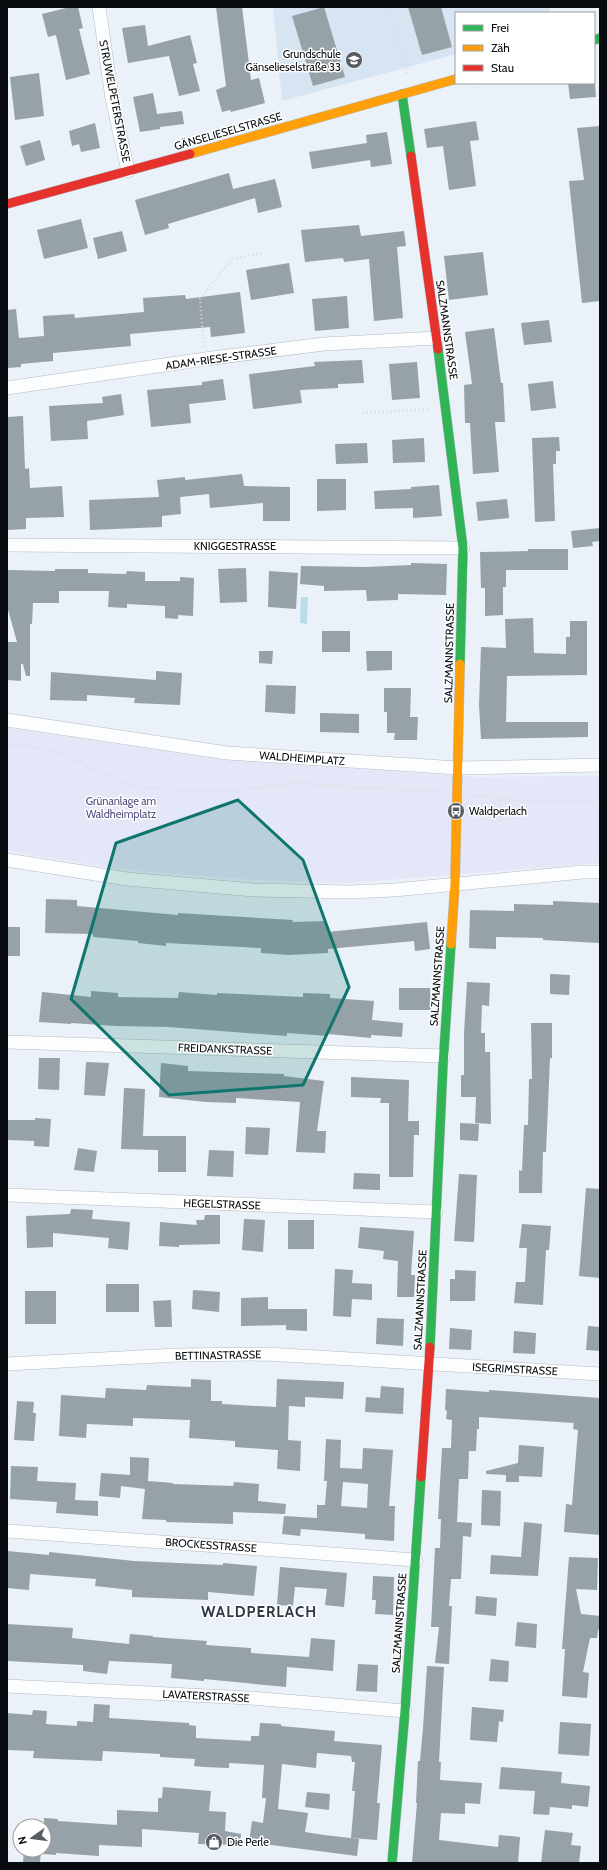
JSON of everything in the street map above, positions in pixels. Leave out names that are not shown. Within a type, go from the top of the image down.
[{"type":"street","name":"STRUWELPETERSTRASSE","points":[[99,7],[112,98],[128,172]]},
{"type":"street","name":"GÄNSELIESELSTRASSE","points":[[7,204],[128,172],[455,79]]},
{"type":"street","name":"SALZMANNSTRASSE","points":[[392,1863],[405,1711],[429,1364],[443,1056],[455,884],[463,548],[437,338],[402,94]]},
{"type":"street","name":"ADAM-RIESE-STRASSE","points":[[7,388],[205,359],[324,344],[437,338]]},
{"type":"street","name":"KNIGGESTRASSE","points":[[7,545],[463,548]]},
{"type":"street","name":"WALDHEIMPLATZ","points":[[7,720],[228,753],[458,768],[600,765]]},
{"type":"street","points":[[7,860],[127,879],[254,890],[350,892],[583,872],[600,872]]},
{"type":"street","name":"FREIDANKSTRASSE","points":[[7,1042],[443,1056]]},
{"type":"street","name":"HEGELSTRASSE","points":[[7,1195],[436,1212]]},
{"type":"street","name":"BETTINASTRASSE","points":[[7,1364],[177,1355],[267,1354],[429,1364]]},
{"type":"street","name":"ISEGRIMSTRASSE","points":[[429,1364],[600,1374]]},
{"type":"street","name":"BROCKESSTRASSE","points":[[7,1531],[416,1560]]},
{"type":"street","name":"LAVATERSTRASSE","points":[[7,1686],[250,1698],[405,1711]]},
{"type":"path","points":[[388,7],[412,91]]},
{"type":"path","points":[[474,84],[475,88]]},
{"type":"path","points":[[205,359],[200,299],[232,259],[262,253]]},
{"type":"path","points":[[363,413],[446,409]]},
{"type":"path","points":[[7,747],[26,745],[56,752],[126,784],[148,788],[219,792],[299,783],[364,788],[457,792],[501,800],[528,802],[600,802]]},
{"type":"path","points":[[499,825],[501,800]]},
{"type":"highlighted area","points":[[238,800],[303,860],[349,987],[303,1085],[169,1095],[71,999],[116,843]]},
{"type":"shaded area","name":"Grundschule Gänselieselstraße 33","points":[[273,7],[549,7],[550,12],[455,12],[455,54],[282,101]]},
{"type":"shaded area","points":[[301,597],[308,597],[307,624],[300,623]]},
{"type":"green space","name":"Grünanlage am Waldheimplatz","points":[[7,728],[226,760],[478,777],[600,776],[600,863],[349,883],[254,880],[124,870],[7,851]]},
{"type":"building","points":[[70,7],[78,7],[83,28],[79,29],[90,74],[66,80],[56,35],[48,37],[42,14]]},
{"type":"building","points":[[216,7],[242,7],[251,80],[259,78],[265,103],[231,112],[230,110],[222,112],[216,90],[226,86]]},
{"type":"building","points":[[324,7],[345,77],[313,86],[292,16]]},
{"type":"building","points":[[408,7],[441,7],[452,47],[422,55]]},
{"type":"building","points":[[145,25],[148,46],[190,35],[197,63],[193,64],[200,91],[179,96],[169,56],[128,63],[122,28]]},
{"type":"building","points":[[39,73],[44,116],[15,120],[10,77]]},
{"type":"building","points":[[595,83],[596,97],[570,99],[568,84]]},
{"type":"building","points":[[153,93],[157,114],[182,111],[184,124],[160,127],[160,129],[140,132],[133,97]]},
{"type":"building","points":[[476,121],[479,140],[470,141],[476,186],[449,190],[443,146],[427,148],[424,129]]},
{"type":"building","points":[[95,123],[100,148],[81,152],[79,144],[72,146],[69,131]]},
{"type":"building","points":[[600,126],[600,301],[582,303],[569,181],[584,180],[577,128]]},
{"type":"building","points":[[387,132],[392,164],[371,167],[370,160],[312,169],[309,152],[367,143],[366,135]]},
{"type":"building","points":[[40,140],[45,160],[26,166],[20,146]]},
{"type":"building","points":[[229,173],[233,189],[275,179],[282,207],[258,213],[255,198],[168,224],[169,228],[145,235],[135,200]]},
{"type":"building","points":[[81,219],[88,248],[44,259],[37,230]]},
{"type":"building","points":[[359,225],[361,236],[404,231],[406,246],[397,247],[403,318],[374,321],[369,259],[344,262],[343,258],[305,262],[301,230]]},
{"type":"building","points":[[122,231],[127,251],[98,259],[93,238]]},
{"type":"building","points":[[483,252],[488,295],[449,300],[444,256]]},
{"type":"building","points":[[289,263],[294,293],[251,300],[246,270]]},
{"type":"building","points":[[240,292],[245,333],[211,337],[210,327],[130,334],[131,346],[53,353],[53,361],[21,364],[21,367],[7,368],[7,310],[16,309],[19,338],[44,336],[43,316],[74,314],[75,318],[144,312],[143,298],[185,295],[186,299]]},
{"type":"building","points":[[347,296],[349,328],[315,331],[312,299]]},
{"type":"building","points":[[549,320],[552,342],[524,345],[521,323]]},
{"type":"building","points":[[494,328],[501,383],[503,383],[505,422],[495,422],[499,472],[473,474],[470,423],[465,423],[464,385],[472,384],[465,332]]},
{"type":"building","points":[[362,360],[364,383],[338,384],[338,388],[300,390],[302,403],[253,409],[249,374],[315,366],[314,362]]},
{"type":"building","points":[[417,362],[420,398],[392,400],[389,364]]},
{"type":"building","points":[[223,379],[226,400],[189,404],[191,423],[151,427],[147,390],[202,385],[202,382]]},
{"type":"building","points":[[553,381],[556,408],[531,411],[528,384]]},
{"type":"building","points":[[121,394],[124,415],[87,421],[88,439],[51,441],[49,406],[103,403],[102,397]]},
{"type":"building","points":[[23,416],[25,469],[29,468],[30,488],[62,486],[64,517],[26,518],[26,529],[7,530],[7,417]]},
{"type":"building","points":[[559,437],[560,451],[556,451],[556,464],[553,464],[555,521],[535,522],[532,438]]},
{"type":"building","points":[[424,438],[425,462],[393,463],[392,440]]},
{"type":"building","points":[[367,443],[368,463],[336,464],[335,444]]},
{"type":"building","points":[[242,474],[244,486],[290,487],[290,521],[263,521],[263,503],[210,508],[209,494],[180,497],[181,514],[162,516],[162,527],[90,530],[89,500],[159,497],[157,480],[185,477],[185,480]]},
{"type":"building","points":[[317,479],[346,479],[346,510],[317,511]]},
{"type":"building","points":[[439,485],[442,516],[413,518],[413,508],[375,509],[374,491],[411,489],[411,487]]},
{"type":"building","points":[[507,499],[509,518],[478,521],[476,502]]},
{"type":"building","points":[[600,528],[600,541],[592,542],[593,546],[573,548],[571,531]]},
{"type":"building","points":[[528,549],[568,549],[568,570],[506,570],[506,587],[503,587],[503,615],[485,616],[485,588],[481,588],[480,552],[528,551]]},
{"type":"building","points":[[411,563],[447,564],[446,595],[398,594],[398,600],[367,601],[366,590],[324,591],[324,586],[300,584],[301,566],[365,567],[411,565]]},
{"type":"building","points":[[246,568],[247,602],[220,603],[218,569]]},
{"type":"building","points":[[55,569],[88,569],[88,573],[126,574],[127,571],[145,572],[145,581],[180,581],[180,577],[194,578],[193,616],[178,615],[178,619],[165,618],[165,606],[127,604],[127,608],[108,607],[109,591],[59,591],[59,603],[33,603],[32,624],[30,624],[30,676],[26,676],[23,664],[21,664],[21,681],[7,680],[7,642],[17,642],[7,606],[7,570],[55,571]]},
{"type":"building","points":[[269,571],[298,573],[296,609],[268,607]]},
{"type":"building","points":[[533,618],[534,653],[566,654],[566,637],[570,637],[570,621],[587,621],[587,675],[507,676],[506,722],[588,722],[588,737],[481,739],[479,705],[481,647],[506,648],[505,619]]},
{"type":"building","points":[[322,631],[350,631],[350,652],[322,652]]},
{"type":"building","points":[[259,651],[273,651],[272,664],[259,663]]},
{"type":"building","points":[[366,651],[392,651],[392,670],[367,671]]},
{"type":"building","points":[[156,671],[182,673],[180,705],[134,703],[135,698],[87,695],[87,701],[50,700],[51,672],[156,680]]},
{"type":"building","points":[[266,685],[296,686],[295,714],[265,712]]},
{"type":"building","points":[[384,688],[411,688],[410,717],[418,717],[417,740],[394,740],[395,733],[387,733],[387,712],[384,712]]},
{"type":"building","points":[[320,713],[359,714],[359,733],[320,732]]},
{"type":"building","points":[[46,899],[77,900],[77,906],[178,915],[178,913],[293,920],[292,922],[327,921],[327,932],[427,922],[430,949],[415,951],[414,941],[328,949],[328,953],[289,955],[261,953],[261,948],[166,943],[166,946],[138,943],[138,941],[93,937],[93,934],[45,933]]},
{"type":"building","points":[[553,901],[600,903],[600,943],[543,940],[543,938],[496,937],[496,949],[469,948],[470,910],[514,911],[514,904],[553,905]]},
{"type":"building","points":[[7,927],[20,927],[20,956],[7,956]]},
{"type":"building","points":[[550,974],[570,975],[569,995],[550,994]]},
{"type":"building","points":[[467,982],[490,983],[489,1006],[482,1005],[481,1033],[485,1033],[485,1052],[490,1052],[491,1124],[475,1123],[476,1097],[461,1097],[461,1075],[464,1075],[464,1034]]},
{"type":"building","points":[[399,988],[430,988],[431,1010],[399,1010]]},
{"type":"building","points":[[91,991],[118,993],[118,997],[178,998],[179,992],[217,995],[217,993],[303,997],[303,993],[330,994],[330,998],[374,1001],[372,1020],[403,1023],[402,1037],[371,1035],[371,1038],[328,1034],[328,1036],[287,1033],[287,1036],[169,1027],[39,1022],[42,992],[91,997]]},
{"type":"building","points":[[531,1023],[552,1023],[552,1058],[550,1058],[546,1152],[543,1152],[542,1193],[519,1193],[519,1170],[522,1171],[524,1125],[528,1125],[529,1079],[532,1079]]},
{"type":"building","points":[[39,1058],[60,1058],[59,1090],[38,1089]]},
{"type":"building","points":[[86,1062],[109,1063],[105,1096],[84,1095]]},
{"type":"building","points":[[161,1063],[188,1066],[188,1071],[284,1074],[284,1076],[324,1081],[317,1131],[326,1131],[325,1153],[296,1152],[300,1102],[236,1098],[236,1103],[206,1102],[159,1097]]},
{"type":"building","points":[[351,1077],[409,1080],[408,1121],[419,1121],[419,1135],[414,1135],[413,1177],[389,1177],[389,1103],[380,1103],[381,1098],[351,1097]]},
{"type":"building","points":[[124,1088],[145,1089],[143,1136],[186,1136],[186,1172],[158,1172],[158,1150],[121,1149]]},
{"type":"building","points":[[35,1118],[51,1119],[49,1147],[34,1146],[34,1141],[7,1140],[7,1120],[35,1120]]},
{"type":"building","points":[[460,1123],[479,1124],[478,1141],[460,1140]]},
{"type":"building","points":[[246,1127],[270,1128],[268,1155],[245,1154]]},
{"type":"building","points":[[78,1148],[97,1151],[94,1172],[74,1170]]},
{"type":"building","points":[[209,1150],[234,1151],[233,1177],[207,1176]]},
{"type":"building","points":[[354,1173],[380,1174],[380,1190],[353,1189]]},
{"type":"building","points":[[459,1174],[477,1175],[474,1242],[454,1241]]},
{"type":"building","points":[[586,1188],[600,1189],[600,1278],[579,1276]]},
{"type":"building","points":[[71,1209],[93,1210],[92,1219],[130,1222],[128,1250],[108,1248],[109,1238],[53,1233],[53,1247],[27,1248],[26,1216],[70,1214]]},
{"type":"building","points":[[205,1215],[220,1215],[220,1244],[179,1245],[179,1247],[159,1246],[160,1222],[197,1225],[196,1220],[204,1220]]},
{"type":"building","points":[[244,1219],[265,1220],[263,1252],[242,1250]]},
{"type":"building","points":[[288,1220],[314,1220],[314,1249],[288,1249]]},
{"type":"building","points":[[522,1224],[551,1226],[549,1250],[546,1250],[543,1305],[514,1303],[516,1282],[525,1282],[527,1248],[519,1248]]},
{"type":"building","points":[[360,1227],[414,1231],[411,1275],[415,1275],[414,1297],[397,1297],[398,1261],[383,1259],[384,1251],[358,1248]]},
{"type":"building","points":[[335,1269],[353,1270],[352,1283],[372,1284],[372,1300],[352,1299],[351,1317],[333,1316]]},
{"type":"building","points":[[455,1270],[476,1271],[475,1301],[450,1301],[450,1279],[455,1279]]},
{"type":"building","points":[[106,1284],[139,1284],[139,1312],[106,1312]]},
{"type":"building","points":[[193,1290],[220,1292],[219,1312],[192,1309]]},
{"type":"building","points":[[25,1291],[56,1291],[56,1324],[25,1324]]},
{"type":"building","points":[[268,1297],[268,1309],[307,1309],[307,1331],[286,1330],[286,1325],[241,1326],[241,1298]]},
{"type":"building","points":[[171,1300],[172,1327],[155,1327],[153,1301]]},
{"type":"building","points":[[377,1318],[404,1319],[403,1346],[376,1344]]},
{"type":"building","points":[[588,1326],[600,1327],[600,1351],[586,1350]]},
{"type":"building","points":[[450,1328],[472,1330],[471,1350],[449,1349]]},
{"type":"building","points":[[514,1331],[536,1333],[535,1354],[513,1353]]},
{"type":"building","points":[[191,1379],[211,1380],[211,1401],[222,1401],[222,1404],[276,1407],[277,1379],[344,1382],[343,1399],[305,1397],[305,1407],[289,1406],[288,1440],[301,1441],[300,1471],[277,1469],[278,1450],[235,1447],[235,1441],[189,1438],[190,1420],[133,1418],[133,1426],[87,1424],[86,1438],[59,1436],[61,1395],[105,1398],[106,1388],[146,1390],[147,1385],[191,1387]]},
{"type":"building","points":[[381,1386],[404,1388],[403,1414],[365,1412],[366,1397],[380,1398]]},
{"type":"building","points":[[446,1389],[489,1392],[489,1390],[600,1398],[600,1535],[564,1532],[566,1504],[572,1505],[578,1430],[573,1429],[574,1423],[479,1417],[476,1451],[469,1451],[468,1479],[459,1479],[457,1522],[472,1523],[471,1537],[463,1536],[461,1579],[451,1579],[449,1606],[452,1606],[449,1664],[435,1663],[439,1627],[431,1627],[435,1548],[440,1548],[441,1519],[438,1519],[442,1448],[451,1448],[452,1420],[446,1419]]},
{"type":"building","points":[[17,1401],[34,1402],[33,1413],[36,1413],[34,1441],[14,1440]]},
{"type":"building","points":[[326,1439],[341,1440],[340,1468],[362,1469],[363,1448],[393,1450],[389,1506],[395,1506],[394,1541],[365,1539],[365,1534],[301,1529],[300,1536],[282,1534],[284,1516],[317,1518],[317,1505],[325,1505],[327,1481],[324,1481]],"holes":[[[343,1482],[368,1484],[367,1508],[341,1506]]]},
{"type":"building","points":[[519,1445],[544,1447],[542,1477],[519,1476],[519,1482],[506,1482],[506,1475],[486,1474],[486,1471],[518,1463]]},
{"type":"building","points":[[130,1457],[149,1458],[148,1481],[173,1484],[233,1486],[234,1482],[259,1484],[258,1501],[286,1504],[285,1514],[233,1512],[233,1524],[166,1522],[166,1520],[142,1519],[145,1489],[121,1486],[120,1498],[99,1496],[101,1473],[130,1475]]},
{"type":"building","points":[[11,1466],[38,1467],[37,1481],[76,1483],[75,1500],[98,1501],[98,1516],[56,1513],[57,1502],[10,1499]]},
{"type":"building","points":[[482,1490],[501,1491],[500,1526],[481,1525]]},
{"type":"building","points":[[524,1522],[542,1524],[538,1576],[490,1574],[491,1555],[521,1557]]},
{"type":"building","points":[[7,1551],[49,1555],[49,1552],[134,1561],[223,1565],[223,1563],[257,1566],[254,1596],[208,1592],[208,1600],[132,1597],[132,1590],[95,1586],[96,1579],[30,1574],[29,1590],[7,1588]]},
{"type":"building","points":[[569,1557],[598,1558],[597,1590],[576,1589],[581,1614],[600,1616],[600,1629],[598,1630],[597,1638],[590,1638],[583,1672],[589,1673],[587,1698],[562,1696],[565,1649],[562,1649]]},
{"type":"building","points":[[280,1567],[347,1573],[344,1607],[325,1605],[327,1589],[295,1587],[293,1606],[277,1605]]},
{"type":"building","points":[[373,1576],[394,1577],[393,1615],[375,1614],[376,1600],[372,1600]]},
{"type":"building","points":[[476,1596],[497,1598],[496,1616],[475,1614]]},
{"type":"building","points":[[517,1622],[537,1624],[536,1648],[515,1646]]},
{"type":"building","points":[[7,1624],[73,1628],[72,1638],[129,1644],[130,1634],[207,1641],[206,1645],[251,1648],[251,1653],[309,1657],[311,1638],[335,1640],[333,1671],[287,1667],[286,1687],[204,1679],[204,1681],[171,1678],[172,1664],[109,1661],[107,1674],[83,1671],[83,1665],[7,1661]]},
{"type":"building","points":[[491,1659],[509,1661],[508,1682],[489,1681]]},
{"type":"building","points":[[358,1664],[378,1665],[377,1692],[356,1691]]},
{"type":"building","points":[[427,1666],[444,1667],[439,1762],[441,1762],[440,1780],[482,1783],[480,1804],[465,1803],[465,1814],[441,1813],[439,1840],[498,1847],[499,1835],[520,1837],[518,1863],[412,1863],[417,1803],[418,1761],[420,1761]]},
{"type":"building","points":[[94,1704],[110,1705],[109,1718],[189,1723],[189,1725],[196,1726],[196,1738],[251,1741],[251,1736],[259,1736],[260,1723],[281,1724],[281,1726],[335,1731],[334,1741],[382,1745],[377,1803],[380,1803],[377,1840],[351,1838],[355,1791],[352,1791],[355,1762],[352,1762],[351,1756],[317,1753],[316,1768],[282,1764],[278,1809],[308,1813],[305,1832],[324,1835],[359,1839],[357,1856],[249,1842],[252,1821],[263,1823],[266,1798],[262,1798],[264,1765],[229,1763],[229,1768],[204,1767],[194,1766],[195,1759],[160,1757],[160,1754],[103,1751],[102,1761],[33,1758],[34,1751],[7,1750],[7,1713],[32,1715],[33,1710],[47,1711],[46,1724],[77,1726],[77,1721],[93,1722]]},
{"type":"building","points":[[472,1707],[504,1710],[503,1722],[499,1721],[497,1742],[470,1740]]},
{"type":"building","points":[[560,1722],[591,1724],[589,1756],[558,1754]]},
{"type":"building","points":[[501,1767],[562,1772],[561,1783],[590,1786],[588,1807],[572,1805],[572,1809],[550,1807],[549,1815],[533,1814],[535,1791],[499,1789]]},
{"type":"building","points":[[163,1787],[211,1791],[209,1811],[226,1812],[225,1831],[241,1834],[240,1845],[198,1844],[199,1833],[142,1829],[142,1847],[99,1845],[99,1856],[56,1853],[56,1855],[52,1855],[52,1819],[58,1819],[58,1821],[117,1825],[117,1810],[158,1812],[158,1798],[162,1798]]},
{"type":"building","points":[[307,1792],[330,1794],[329,1810],[305,1807]]},
{"type":"building","points":[[545,1830],[573,1833],[571,1845],[581,1846],[579,1863],[541,1863]]},
{"type":"building","points":[[23,1858],[40,1858],[40,1863],[23,1863]]},
{"type":"traffic: fast","points":[[595,40],[600,38]]},
{"type":"traffic: fast","points":[[402,94],[411,156]]},
{"type":"traffic: fast","points":[[438,349],[463,548],[460,664]]},
{"type":"traffic: fast","points":[[430,1347],[443,1065],[451,944]]},
{"type":"traffic: fast","points":[[392,1863],[405,1711],[421,1477]]},
{"type":"traffic: slow","points":[[190,154],[455,79]]},
{"type":"traffic: slow","points":[[451,944],[455,884],[460,664]]},
{"type":"traffic: jam","points":[[7,204],[190,154]]},
{"type":"traffic: jam","points":[[411,156],[438,349]]},
{"type":"traffic: jam","points":[[421,1477],[430,1347]]},
{"type":"place","name":"Grundschule Gänselieselstraße 33","points":[[354,60]]},
{"type":"place","name":"Waldperlach","points":[[456,811]]},
{"type":"place","name":"Die Perle","points":[[214,1842]]},
{"type":"district","name":"WALDPERLACH","points":[[259,1612]]}]
